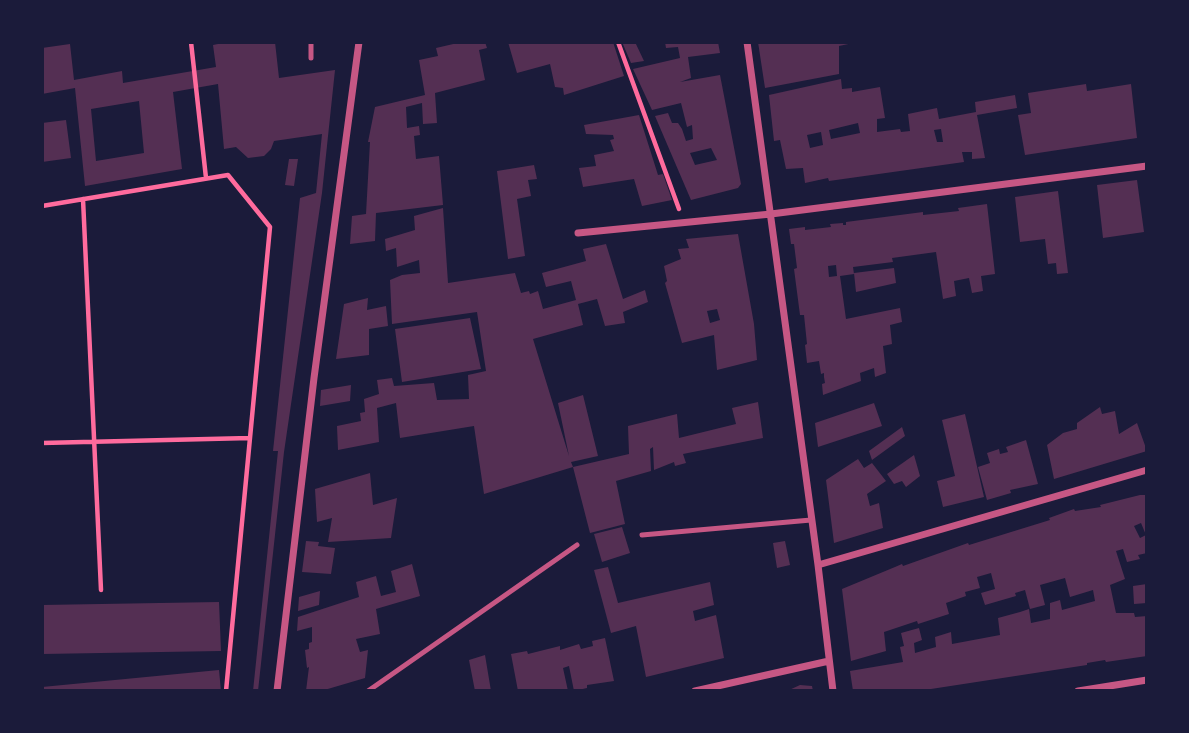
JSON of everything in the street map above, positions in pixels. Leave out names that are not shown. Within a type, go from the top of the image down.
[{"type":"street","points":[[277,691],[359,42]]},
{"type":"street","points":[[747,42],[833,691]]},
{"type":"street","points":[[578,233],[771,214],[1147,166]]},
{"type":"street","points":[[818,565],[1147,470]]},
{"type":"street","points":[[695,691],[829,661]]},
{"type":"street","points":[[1078,691],[1147,680]]},
{"type":"lane","points":[[311,42],[311,58]]},
{"type":"lane","points":[[642,535],[811,520]]},
{"type":"lane","points":[[368,691],[577,545]]},
{"type":"path","points":[[191,42],[206,178]]},
{"type":"path","points":[[618,42],[684,223]]},
{"type":"path","points":[[42,206],[228,175],[270,228],[226,691]]},
{"type":"path","points":[[83,199],[101,590]]},
{"type":"path","points":[[42,443],[250,438]]},
{"type":"building","points":[[228,42],[275,42],[279,78],[335,70],[322,193],[284,452],[258,691],[253,691],[278,451],[273,451],[300,198],[316,193],[322,134],[274,141],[264,156],[248,158],[236,147],[224,149],[218,84],[173,92],[182,169],[85,186],[75,88],[42,94],[42,48],[70,44],[74,80],[122,71],[123,83],[216,67],[213,45]],"holes":[[[139,101],[144,153],[96,161],[91,109]]]},
{"type":"building","points":[[462,42],[485,42],[487,48],[479,50],[485,80],[435,93],[437,123],[423,124],[422,103],[406,107],[407,128],[419,126],[420,135],[414,136],[416,159],[439,156],[443,205],[376,213],[375,241],[350,244],[352,216],[366,214],[368,142],[375,107],[425,95],[419,60],[438,56],[436,48]]},
{"type":"building","points":[[508,42],[613,42],[624,76],[564,95],[563,88],[555,87],[550,64],[517,73]]},
{"type":"building","points":[[622,42],[635,42],[644,61],[631,63]]},
{"type":"building","points":[[665,42],[718,42],[720,53],[688,57],[691,78],[680,82],[720,75],[741,184],[738,188],[691,200],[655,116],[668,113],[672,123],[678,123],[682,129],[686,141],[693,139],[692,125],[687,127],[681,103],[652,110],[633,69],[680,58],[678,47],[666,48]],"holes":[[[711,148],[717,160],[695,165],[690,153]]]},
{"type":"building","points":[[758,42],[853,43],[839,46],[839,74],[765,88]]},
{"type":"building","points":[[841,79],[842,89],[852,88],[852,92],[880,87],[885,118],[877,119],[877,132],[900,129],[901,132],[910,131],[908,114],[937,108],[939,119],[976,112],[975,102],[1015,95],[1017,108],[977,115],[985,158],[972,159],[972,152],[962,152],[964,162],[805,183],[803,168],[786,169],[780,140],[774,141],[769,95]],"holes":[[[858,123],[860,133],[831,139],[829,130]],[[941,129],[943,142],[937,142],[934,130]],[[821,132],[823,145],[810,148],[807,135]]]},
{"type":"building","points":[[1086,84],[1087,91],[1131,84],[1137,138],[1025,155],[1018,115],[1031,113],[1028,93]]},
{"type":"building","points":[[639,115],[658,175],[663,174],[672,200],[642,206],[634,179],[583,187],[579,168],[596,166],[594,155],[614,151],[610,140],[614,139],[613,135],[586,134],[584,125]]},
{"type":"building","points":[[66,120],[71,158],[42,162],[42,123]]},
{"type":"building","points":[[289,159],[298,159],[294,186],[285,185]]},
{"type":"building","points":[[534,165],[537,179],[528,180],[531,196],[517,199],[525,256],[508,259],[497,171]]},
{"type":"building","points":[[1137,180],[1144,232],[1103,238],[1097,185]]},
{"type":"building","points":[[1058,191],[1068,273],[1057,274],[1056,263],[1048,264],[1045,239],[1020,242],[1015,197]]},
{"type":"building","points":[[987,204],[995,274],[981,276],[983,291],[972,293],[969,278],[954,281],[956,296],[943,299],[936,252],[892,258],[893,262],[853,267],[854,274],[840,276],[846,319],[900,308],[902,322],[890,325],[892,344],[883,346],[886,373],[875,377],[874,368],[860,373],[861,381],[823,395],[824,373],[821,374],[819,361],[807,363],[804,315],[800,315],[794,269],[797,268],[794,244],[791,244],[789,229],[831,227],[830,224],[846,225],[846,222],[923,212],[923,215],[959,211],[958,208]],"holes":[[[836,265],[837,276],[829,277],[828,266]]]},
{"type":"building","points":[[443,208],[448,283],[515,273],[521,293],[538,291],[543,309],[576,300],[571,281],[546,287],[542,273],[586,261],[583,249],[606,244],[623,299],[645,290],[648,302],[623,312],[625,323],[605,326],[597,299],[578,304],[583,325],[533,339],[569,456],[558,403],[583,395],[598,456],[571,462],[573,467],[484,494],[474,426],[400,438],[396,403],[377,408],[379,442],[338,450],[337,426],[361,421],[360,413],[365,412],[364,399],[379,394],[377,380],[392,378],[394,386],[434,383],[437,400],[469,399],[468,375],[486,371],[477,312],[392,324],[390,280],[402,275],[420,273],[419,260],[397,267],[396,248],[386,251],[385,239],[415,230],[414,216]]},
{"type":"building","points":[[738,234],[754,324],[757,360],[717,370],[714,335],[682,343],[665,283],[667,281],[664,266],[681,259],[678,249],[689,248],[686,239]],"holes":[[[717,309],[720,320],[710,323],[707,311]]]},
{"type":"building","points":[[894,268],[896,283],[856,292],[854,273]]},
{"type":"building","points":[[368,298],[367,310],[386,306],[388,326],[369,329],[369,355],[336,359],[344,304]]},
{"type":"building","points":[[470,318],[481,369],[402,382],[395,329]]},
{"type":"building","points":[[351,385],[350,401],[320,406],[321,390]]},
{"type":"building","points":[[758,402],[763,438],[683,454],[686,463],[675,466],[674,462],[654,470],[653,447],[650,449],[651,471],[616,481],[625,524],[590,533],[573,467],[629,454],[628,426],[677,414],[679,438],[736,424],[732,408]]},
{"type":"building","points":[[874,403],[882,426],[818,447],[815,423]]},
{"type":"building","points":[[1100,407],[1102,414],[1115,411],[1119,434],[1137,423],[1147,451],[1054,479],[1047,445],[1063,433],[1077,429],[1077,423]]},
{"type":"building","points":[[965,414],[984,497],[943,507],[937,481],[955,476],[942,420]]},
{"type":"building","points":[[902,427],[905,436],[872,460],[869,451]]},
{"type":"building","points":[[1026,440],[1038,484],[1010,490],[1011,493],[987,500],[978,467],[990,463],[987,453],[999,449],[1000,454],[1008,452],[1006,447]]},
{"type":"building","points":[[914,455],[920,476],[906,487],[902,481],[894,484],[887,474]]},
{"type":"building","points":[[858,459],[864,468],[872,463],[886,481],[867,494],[870,506],[879,503],[883,528],[834,543],[826,480]]},
{"type":"building","points":[[370,473],[373,505],[397,498],[391,538],[328,542],[332,518],[317,522],[315,489]]},
{"type":"building","points":[[1147,495],[1147,553],[1138,555],[1140,559],[1127,562],[1123,549],[1116,551],[1125,579],[1110,585],[1116,613],[1134,613],[1135,617],[1147,616],[1147,656],[1105,660],[918,691],[853,691],[850,671],[903,662],[901,633],[919,628],[922,640],[914,643],[915,653],[936,647],[935,637],[951,632],[952,644],[1000,635],[998,618],[1029,609],[1031,623],[1050,619],[1050,603],[1060,600],[1062,610],[1095,601],[1093,590],[1070,597],[1065,578],[1040,585],[1045,605],[1030,609],[1025,590],[1015,593],[1016,596],[985,605],[981,593],[995,589],[991,573],[977,577],[980,588],[965,592],[966,596],[946,603],[949,614],[884,632],[886,651],[851,661],[842,589],[902,564],[903,566],[968,543],[969,545],[1050,520],[1049,518],[1074,509],[1101,507],[1100,505]],"holes":[[[1141,523],[1146,535],[1140,538],[1134,526]]]},
{"type":"building","points":[[622,527],[630,553],[602,562],[594,534]]},
{"type":"building","points":[[306,541],[335,548],[331,574],[302,572]]},
{"type":"building","points":[[785,541],[790,565],[777,568],[773,543]]},
{"type":"building","points":[[412,564],[420,596],[376,609],[380,634],[356,639],[360,652],[368,650],[365,678],[321,691],[306,691],[309,667],[307,668],[305,650],[309,649],[309,643],[312,642],[312,627],[297,631],[298,617],[359,597],[356,582],[376,576],[381,596],[396,592],[391,571]]},
{"type":"building","points":[[608,567],[618,603],[710,582],[714,605],[693,611],[695,621],[716,615],[724,658],[646,677],[636,626],[611,633],[594,570]]},
{"type":"building","points":[[1147,584],[1147,603],[1134,604],[1133,586]]},
{"type":"building","points":[[320,591],[319,605],[298,611],[299,597]]},
{"type":"building","points":[[219,602],[221,651],[42,654],[42,605]]},
{"type":"building","points":[[605,638],[614,681],[587,685],[587,688],[574,691],[569,666],[563,668],[568,691],[518,691],[511,654],[527,651],[528,654],[560,646],[560,650],[579,644],[581,649],[593,646],[592,641]]},
{"type":"building","points":[[485,655],[491,691],[475,691],[469,660]]},
{"type":"building","points":[[219,670],[221,691],[42,691],[42,687]]},
{"type":"building","points":[[800,685],[812,686],[813,691],[787,691]]}]
